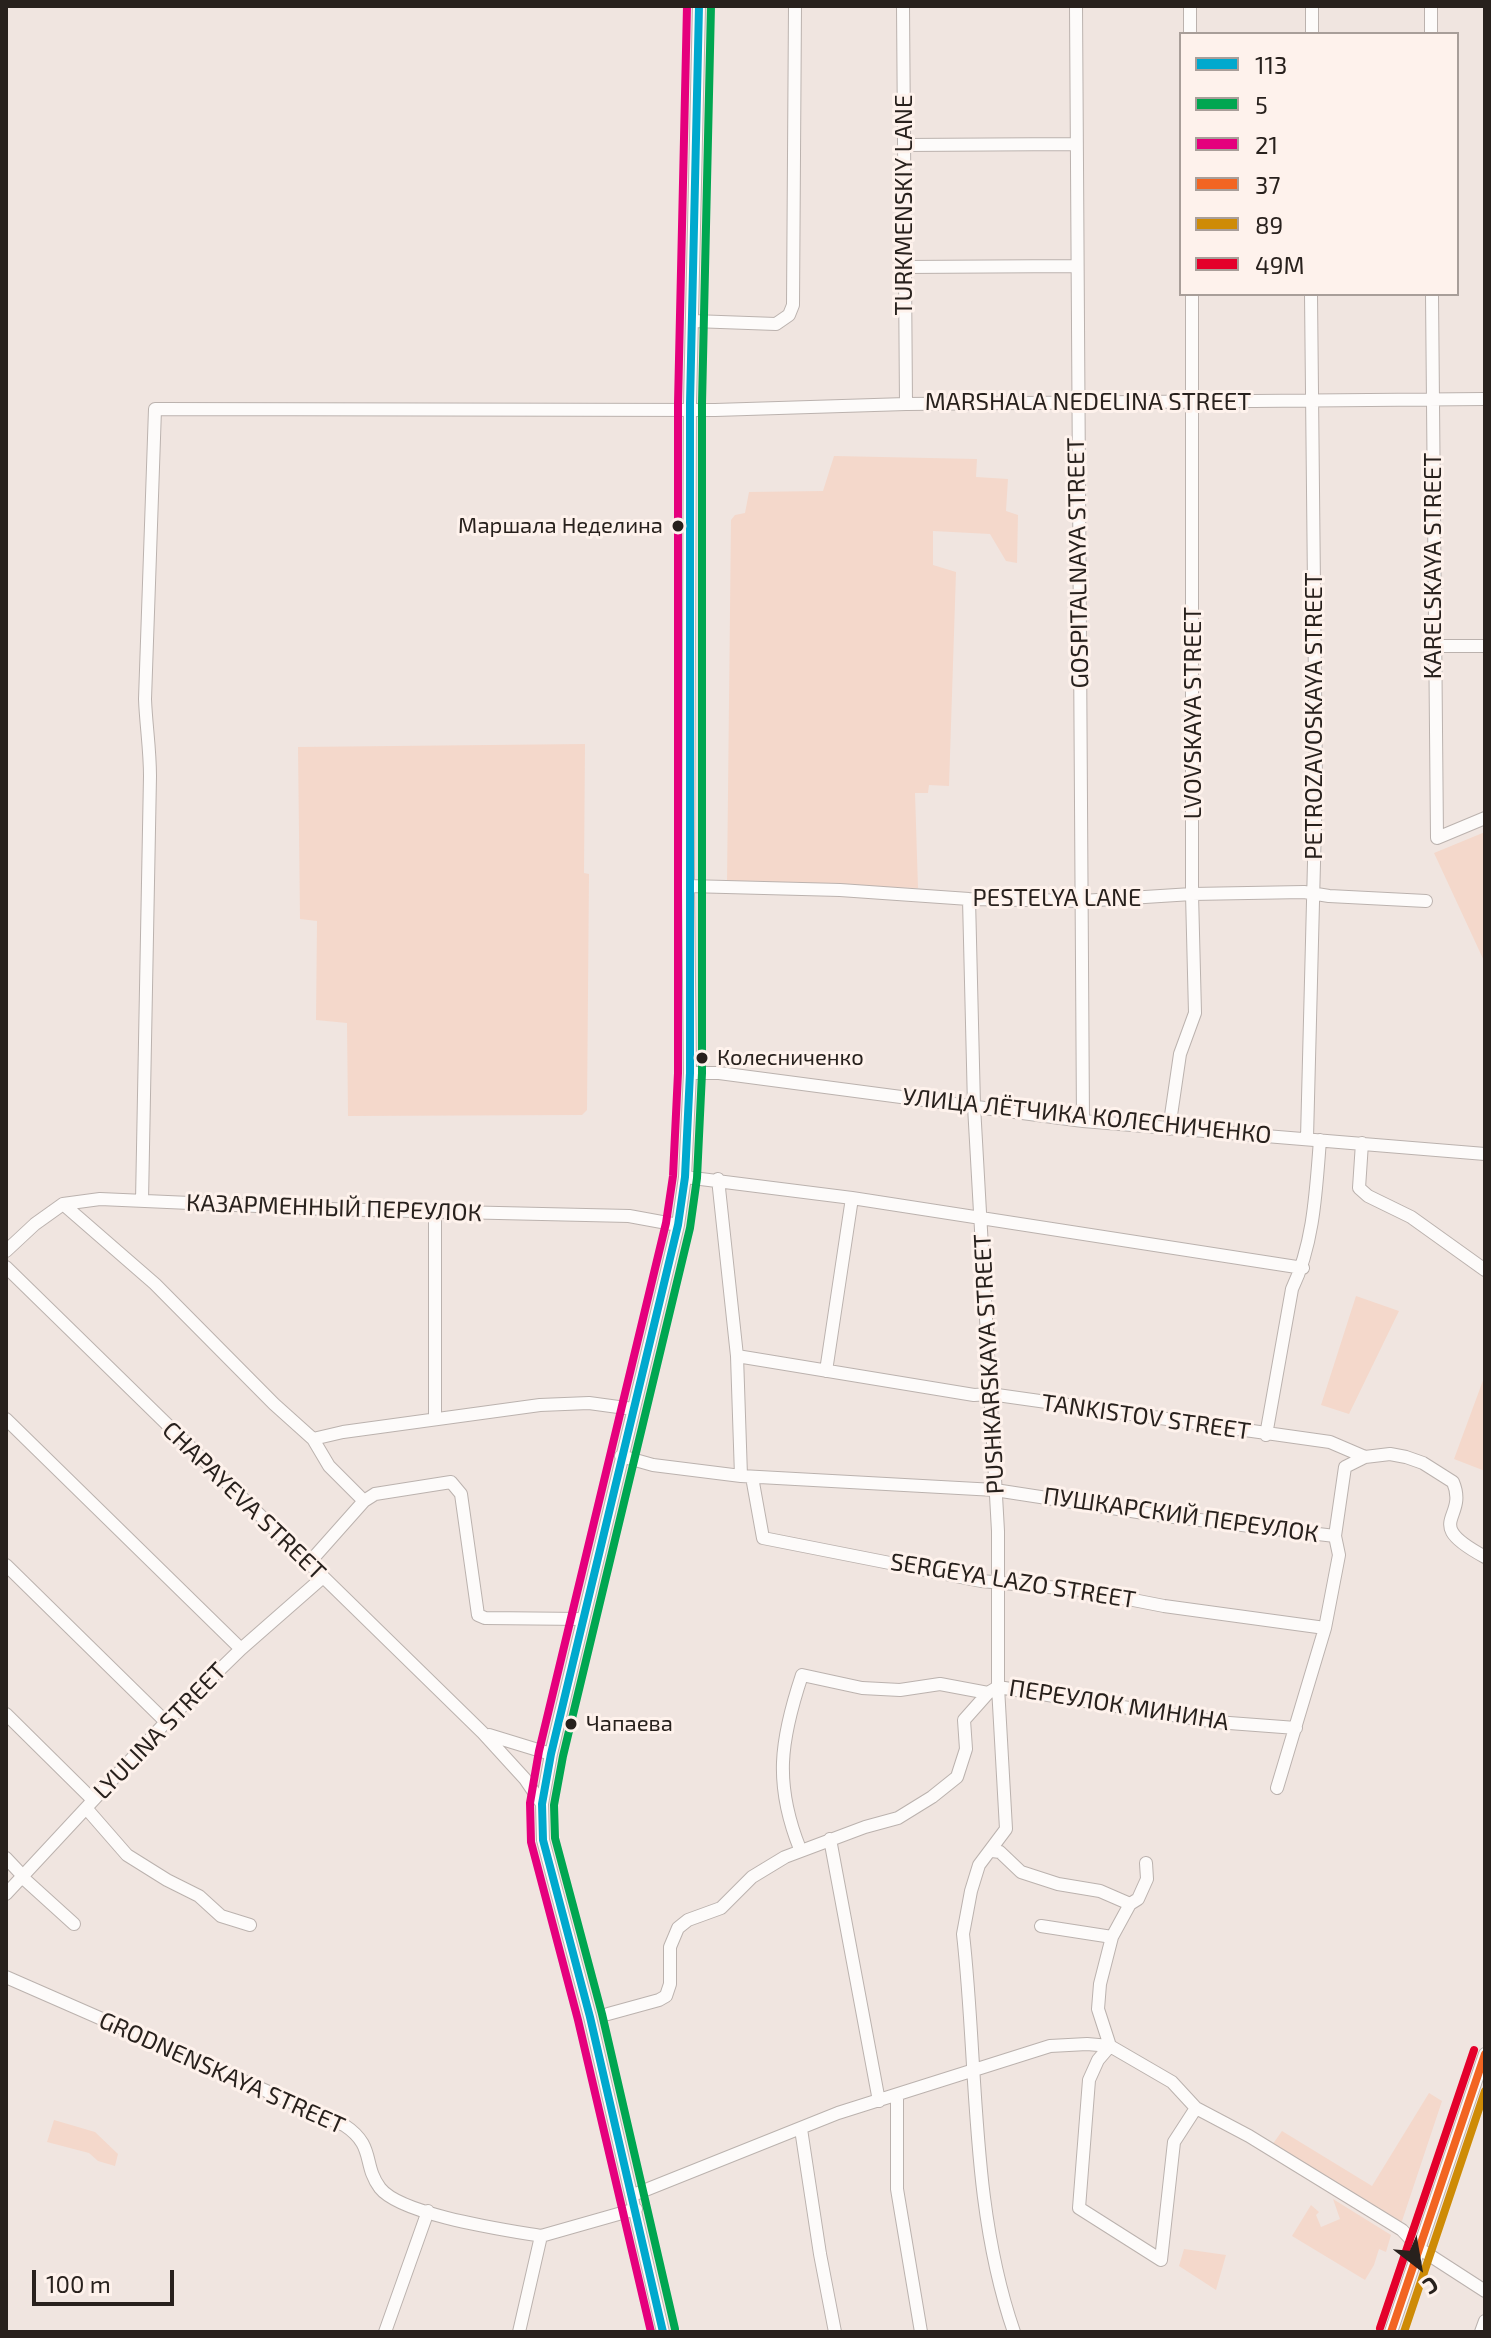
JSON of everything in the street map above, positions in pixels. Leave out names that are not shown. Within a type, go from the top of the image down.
[{"type":"street","points":[[663,2332],[590,2017],[543,1840],[542,1804],[551,1754],[678,1225],[685,1177],[690,1073],[690,409],[699,6]]},
{"type":"street","points":[[693,321],[776,324],[789,315],[793,305],[795,6]]},
{"type":"street","name":"TURKMENSKIY LANE","points":[[903,6],[906,404]]},
{"type":"street","name":"GOSPITALNAYA STREET","points":[[1076,6],[1083,1121]]},
{"type":"street","points":[[1190,6],[1190,32]]},
{"type":"street","points":[[1312,6],[1312,32]]},
{"type":"street","points":[[1431,6],[1431,32]]},
{"type":"street","points":[[904,145],[1076,144]]},
{"type":"street","points":[[903,267],[1077,266]]},
{"type":"street","name":"LVOVSKAYA STREET","points":[[1169,1129],[1180,1054],[1195,1013],[1192,894],[1192,296]]},
{"type":"street","name":"PETROZAVOSKAYA STREET","points":[[1266,1435],[1292,1289],[1303,1268],[1314,1207],[1316,784],[1311,296]]},
{"type":"street","name":"KARELSKAYA STREET","points":[[1432,296],[1437,838],[1485,818]]},
{"type":"street","name":"MARSHALA NEDELINA STREET","points":[[142,1201],[150,764],[145,699],[154,409],[690,409],[1485,399]]},
{"type":"street","points":[[1433,646],[1485,646]]},
{"type":"street","name":"PESTELYA LANE","points":[[688,886],[840,890],[969,899],[1082,901],[1192,894],[1314,894],[1426,901]]},
{"type":"street","name":"PUSHKARSKAYA STREET","points":[[969,899],[974,1106],[999,1581],[993,1690],[1006,1829],[992,1851]]},
{"type":"street","name":"УЛИЦА ЛЁТЧИКА КОЛЕСНИЧЕНКО","points":[[690,1073],[719,1073],[1083,1121],[1485,1154]]},
{"type":"street","points":[[1362,1143],[1359,1188],[1368,1196],[1411,1217],[1485,1270]]},
{"type":"street","points":[[685,1177],[852,1198],[1303,1268]]},
{"type":"street","points":[[718,1179],[746,1476]]},
{"type":"street","points":[[826,1371],[852,1198]]},
{"type":"street","name":"КАЗАРМЕННЫЙ ПЕРЕУЛОК","points":[[6,1251],[63,1204],[100,1199],[629,1216],[678,1225]]},
{"type":"street","points":[[63,1204],[155,1284],[313,1439],[329,1466],[364,1501]]},
{"type":"street","points":[[435,1212],[435,1418]]},
{"type":"street","name":"CHAPAYEVA STREET","points":[[6,1267],[483,1733],[525,1779],[542,1804]]},
{"type":"street","name":"TANKISTOV STREET","points":[[737,1356],[974,1395],[990,1394],[1330,1442],[1365,1457],[1390,1454],[1406,1457],[1423,1463],[1453,1482],[1457,1498],[1449,1519],[1452,1533],[1462,1544],[1485,1557]]},
{"type":"street","points":[[313,1439],[435,1418],[552,1404],[589,1403],[633,1409]]},
{"type":"street","points":[[6,1419],[241,1649]]},
{"type":"street","name":"ПУШКАРСКИЙ ПЕРЕУЛОК","points":[[621,1456],[653,1465],[746,1476],[995,1490],[1157,1515],[1335,1536]]},
{"type":"street","points":[[1277,1788],[1325,1628],[1339,1555],[1335,1536],[1345,1467],[1365,1457]]},
{"type":"street","name":"SERGEYA LAZO STREET","points":[[746,1476],[763,1538],[981,1581],[1082,1590],[1164,1606],[1325,1628]]},
{"type":"street","points":[[308,1564],[364,1501],[375,1494],[451,1482],[461,1494],[478,1615],[583,1619]]},
{"type":"street","points":[[6,1565],[166,1722]]},
{"type":"street","name":"LYULINA STREET","points":[[6,1894],[166,1722],[241,1649],[322,1578]]},
{"type":"street","name":"ПЕРЕУЛОК МИНИНА","points":[[800,1849],[792,1828],[781,1771],[787,1726],[802,1675],[862,1688],[900,1690],[940,1684],[1216,1722],[1296,1728]]},
{"type":"street","points":[[608,2014],[652,2003],[666,1996],[670,1984],[670,1947],[678,1928],[688,1920],[721,1908],[752,1877],[800,1849],[898,1818],[957,1777],[966,1749],[964,1720],[993,1690]]},
{"type":"street","points":[[6,1714],[89,1804],[127,1855],[199,1896],[221,1916],[250,1925]]},
{"type":"street","points":[[483,1733],[551,1754]]},
{"type":"street","points":[[830,1839],[879,2101]]},
{"type":"street","points":[[1014,2332],[999,2290],[984,2208],[963,1934],[971,1891],[979,1865],[992,1851],[1000,1852],[1021,1872],[1058,1884],[1100,1891],[1130,1904]]},
{"type":"street","points":[[6,1858],[74,1924]]},
{"type":"street","points":[[1110,2046],[1098,2009],[1100,1984],[1112,1937],[1130,1904],[1138,1899],[1147,1879],[1146,1863]]},
{"type":"street","points":[[1041,1926],[1112,1937]]},
{"type":"street","name":"GRODNENSKAYA STREET","points":[[6,1977],[344,2125],[363,2140],[380,2188],[394,2199],[478,2225],[541,2236]]},
{"type":"street","points":[[633,2195],[838,2113],[975,2068],[1050,2046],[1110,2046],[1172,2082],[1196,2108],[1249,2136],[1402,2230],[1420,2249],[1485,2291]]},
{"type":"street","points":[[1110,2046],[1098,2060],[1089,2080],[1079,2208],[1161,2260],[1174,2142],[1196,2108]]},
{"type":"street","points":[[1391,2332],[1485,2054]]},
{"type":"street","points":[[897,2096],[897,2189],[921,2332]]},
{"type":"street","points":[[801,2129],[835,2332]]},
{"type":"street","points":[[519,2332],[541,2236],[636,2209]]},
{"type":"street","points":[[385,2332],[428,2211]]},
{"type":"street","points":[[1481,2332],[1485,2321]]},
{"type":"shaded area","points":[[834,456],[977,459],[976,477],[1008,479],[1006,511],[1018,515],[1017,563],[1006,561],[990,534],[933,531],[933,565],[956,572],[949,786],[929,785],[928,793],[915,793],[918,888],[727,883],[731,520],[735,515],[745,513],[749,492],[823,491]]},
{"type":"shaded area","points":[[585,744],[584,873],[589,874],[587,1110],[582,1115],[348,1116],[347,1023],[316,1020],[317,921],[300,919],[298,747]]},
{"type":"shaded area","points":[[1485,832],[1485,963],[1434,853]]},
{"type":"shaded area","points":[[1356,1296],[1399,1311],[1349,1414],[1321,1405]]},
{"type":"shaded area","points":[[1485,1375],[1485,1471],[1454,1459]]},
{"type":"shaded area","points":[[1429,2093],[1442,2101],[1401,2224],[1272,2145],[1282,2131],[1372,2186]]},
{"type":"shaded area","points":[[54,2120],[95,2132],[118,2154],[115,2166],[98,2161],[89,2153],[47,2142]]},
{"type":"shaded area","points":[[1333,2199],[1391,2235],[1386,2252],[1379,2249],[1365,2280],[1292,2236],[1311,2205],[1319,2212],[1316,2215],[1321,2227],[1340,2219]]},
{"type":"shaded area","points":[[1184,2249],[1226,2255],[1216,2290],[1179,2266]]},
{"type":"transit line","name":"21","points":[[651,2332],[578,2020],[531,1842],[530,1803],[539,1751],[666,1223],[673,1176],[678,1073],[678,403],[687,6]]},
{"type":"transit line","name":"113","points":[[663,2332],[590,2017],[543,1840],[542,1804],[551,1754],[678,1225],[685,1177],[690,1073],[690,403],[699,6]]},
{"type":"transit line","name":"5","points":[[675,2329],[602,2014],[555,1838],[554,1805],[563,1756],[690,1228],[697,1178],[702,1073],[702,403],[711,6]]},
{"type":"transit line","name":"49М","points":[[1380,2328],[1474,2050]]},
{"type":"transit line","name":"37","points":[[1391,2332],[1485,2054]]},
{"type":"transit line","name":"89","points":[[1404,2332],[1485,2091]]},
{"type":"place","name":"Маршала Неделина","points":[[678,526]]},
{"type":"place","name":"Колесниченко","points":[[702,1058]]},
{"type":"place","name":"Чапаева","points":[[571,1724]]}]
